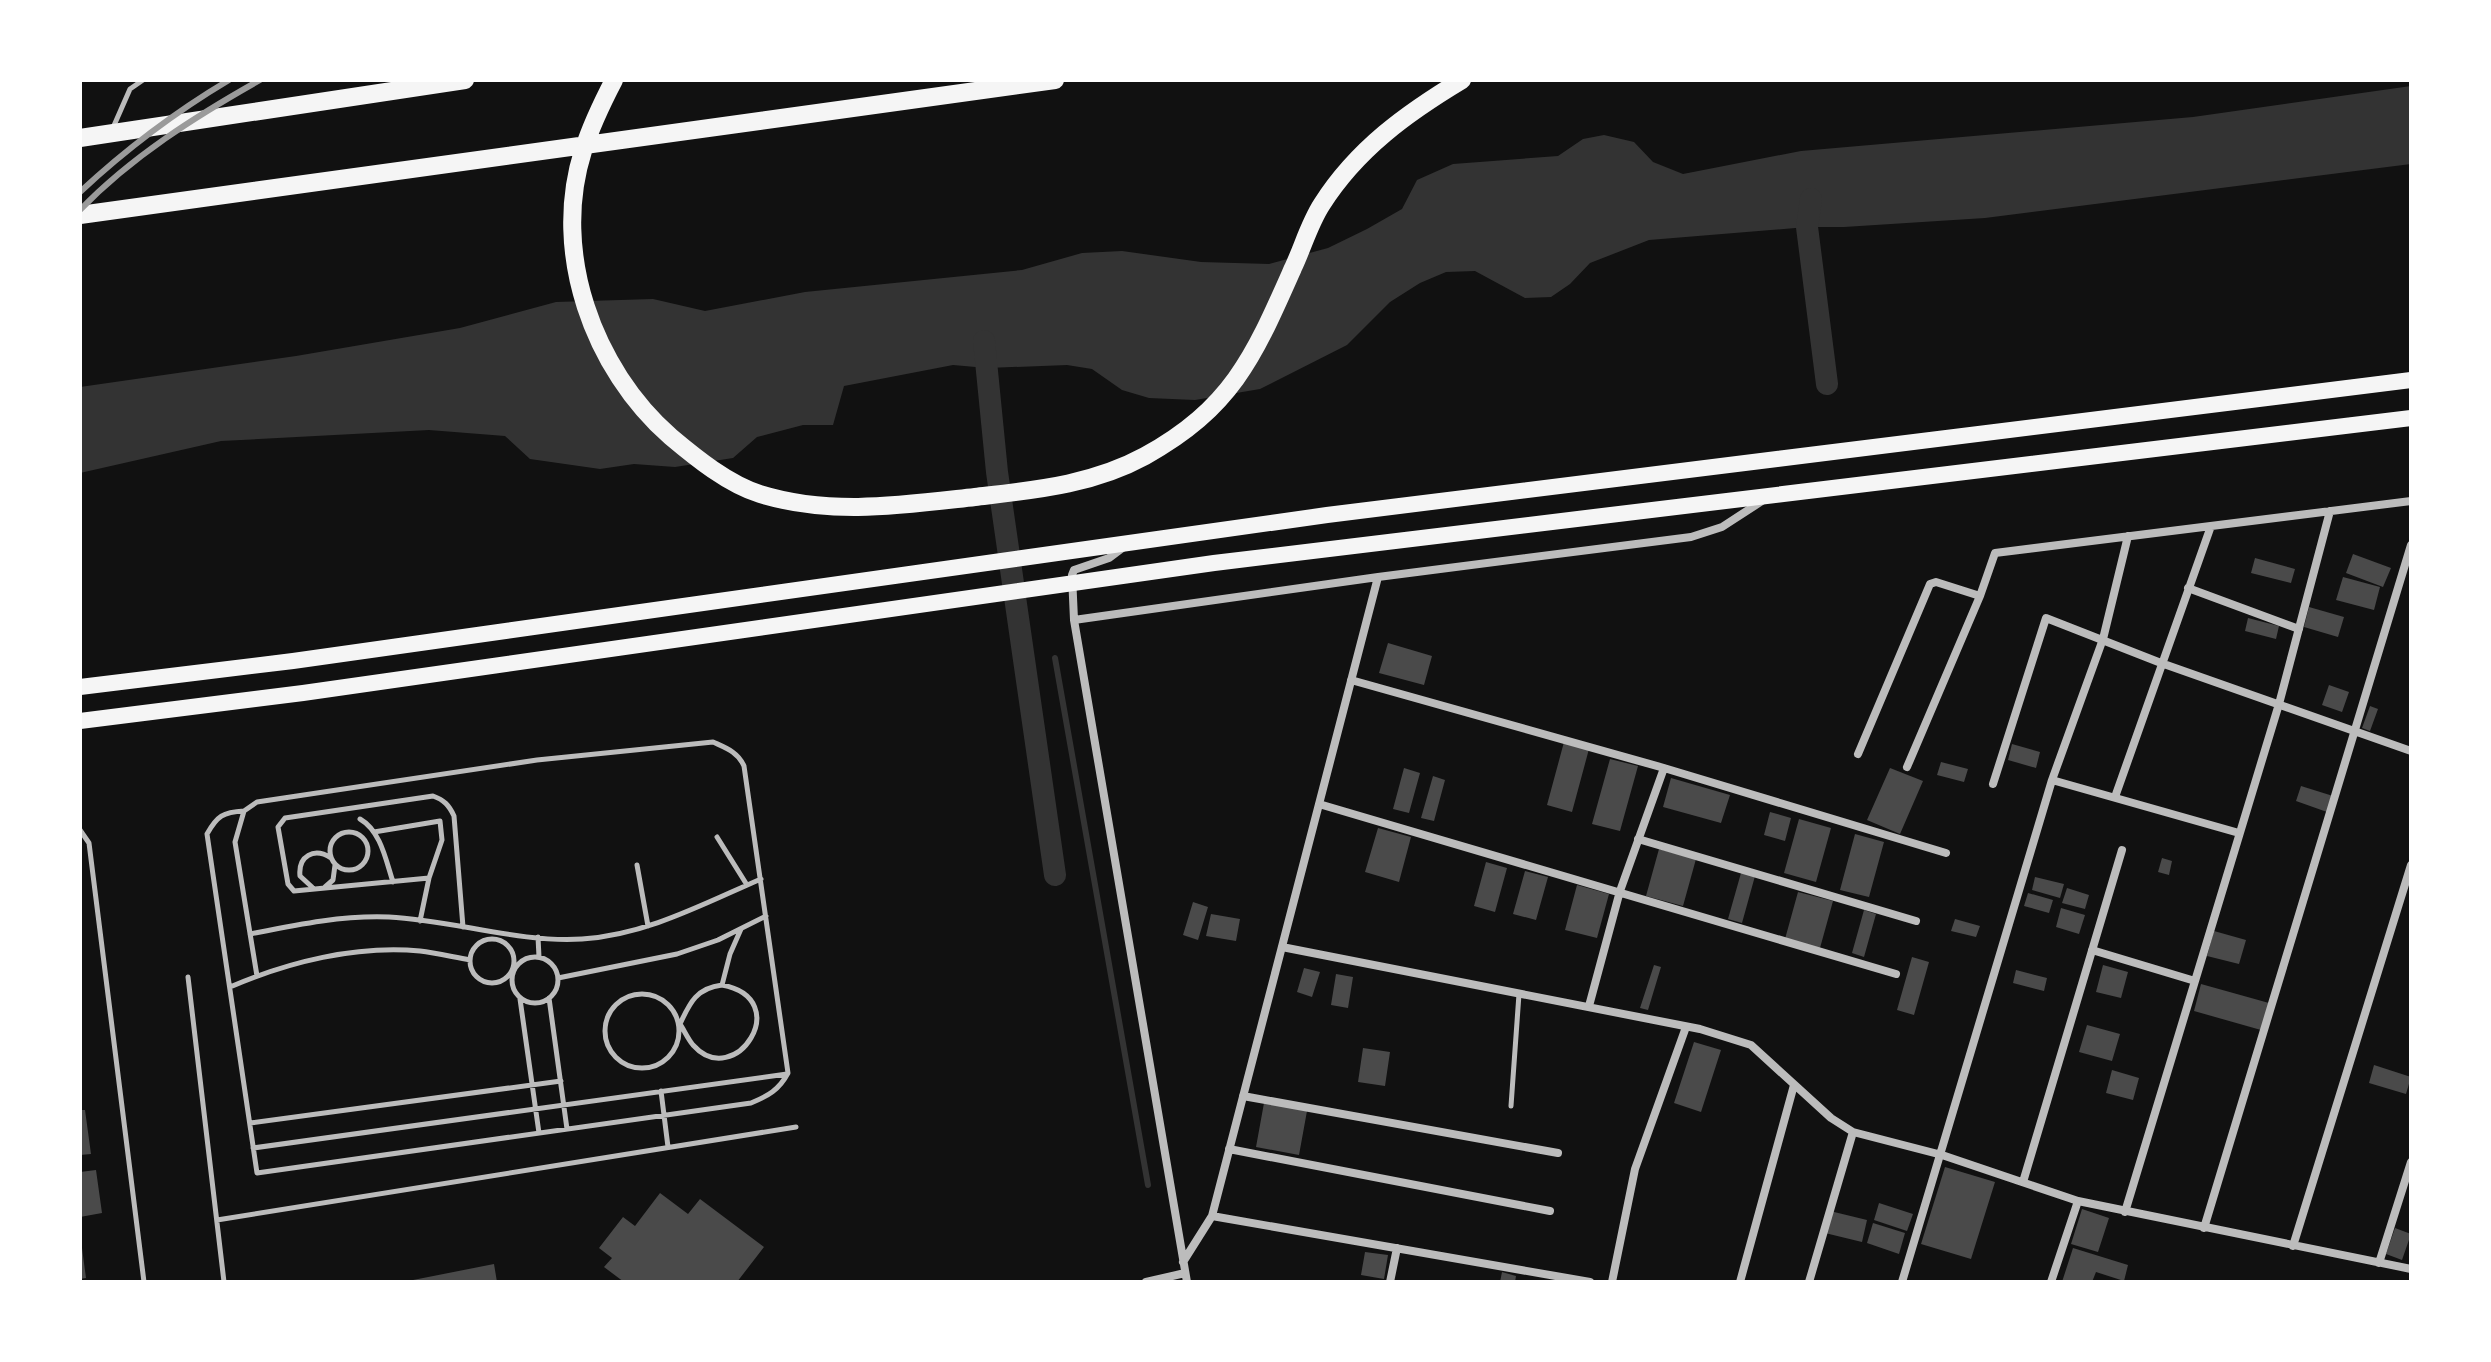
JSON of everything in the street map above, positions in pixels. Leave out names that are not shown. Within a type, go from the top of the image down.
[{"type":"highway","points":[[80,138],[465,80]]},
{"type":"highway","points":[[614,80],[582,152],[573,210],[577,264],[586,307],[619,380],[661,428],[684,448],[730,479],[758,493],[850,509],[1082,482],[1114,471],[1178,436],[1225,394],[1243,372],[1259,346],[1320,207],[1361,154],[1391,126],[1462,80]]},
{"type":"highway","points":[[80,215],[1055,80]]},
{"type":"main road","points":[[80,687],[293,661],[1342,513],[2411,380]]},
{"type":"main road","points":[[80,721],[303,693],[1214,563],[2411,418]]},
{"type":"street","points":[[1074,620],[1691,537],[1722,527],[1770,496]]},
{"type":"street","points":[[1907,767],[1980,596],[1995,553],[2411,501]]},
{"type":"street","points":[[2125,1212],[2279,704],[2330,511]]},
{"type":"street","points":[[2115,797],[2211,526]]},
{"type":"street","points":[[1902,1282],[2052,780],[2103,639],[2128,536]]},
{"type":"street","points":[[1127,544],[1109,558],[1074,570],[1074,620],[1185,1272]]},
{"type":"street","points":[[2204,1228],[2411,545]]},
{"type":"street","points":[[1146,1282],[1185,1272],[1212,1216],[1378,577]]},
{"type":"street","points":[[1858,754],[1930,584],[1936,582],[1980,596]]},
{"type":"street","points":[[2188,588],[2299,629]]},
{"type":"street","points":[[1993,784],[2046,618],[2161,663],[2411,751]]},
{"type":"street","points":[[1351,680],[1664,768],[1946,853]]},
{"type":"street","points":[[1589,1006],[1620,891],[1664,768]]},
{"type":"street","points":[[2052,780],[2239,833]]},
{"type":"street","points":[[1319,804],[1896,974]]},
{"type":"street","points":[[1638,839],[1916,921]]},
{"type":"street","points":[[2023,1182],[2122,850]]},
{"type":"street","points":[[2293,1246],[2411,865]]},
{"type":"street","points":[[1282,947],[1589,1006],[1751,1045],[1831,1118],[1853,1132],[1942,1155],[2078,1201],[2411,1269]]},
{"type":"street","points":[[2092,950],[2195,981]]},
{"type":"street","points":[[1620,1282],[1612,1278],[1635,1169],[1686,1027]]},
{"type":"street","points":[[1740,1282],[1794,1085]]},
{"type":"street","points":[[1243,1096],[1558,1153]]},
{"type":"street","points":[[1809,1282],[1853,1132]]},
{"type":"street","points":[[1229,1149],[1550,1211]]},
{"type":"street","points":[[2379,1263],[2411,1162]]},
{"type":"street","points":[[2051,1282],[2078,1201]]},
{"type":"street","points":[[1212,1216],[1590,1282]]},
{"type":"street","points":[[1390,1282],[1397,1248]]},
{"type":"lane","points":[[110,134],[130,89],[143,80]]},
{"type":"lane","points":[[713,742],[741,757],[761,879],[788,1073],[781,1086],[770,1095],[751,1103],[257,1173],[207,834],[217,817],[226,812],[244,811],[257,802],[521,763],[713,742]]},
{"type":"lane","points":[[429,878],[294,891],[289,888],[278,827],[282,820],[433,796],[450,806],[454,816],[463,927]]},
{"type":"lane","points":[[244,811],[235,842],[257,976]]},
{"type":"lane","points":[[360,819],[369,824],[374,832],[393,882]]},
{"type":"lane","points":[[374,832],[440,821],[442,840],[429,878],[420,921]]},
{"type":"lane","points":[[80,830],[89,843],[144,1282]]},
{"type":"lane","points":[[320,889],[303,882],[300,864],[314,852],[333,861],[345,870],[362,865],[368,854],[366,842],[356,833],[343,833],[333,841],[330,853],[333,861],[333,880],[320,889]]},
{"type":"lane","points":[[717,837],[747,885]]},
{"type":"lane","points":[[637,865],[648,926]]},
{"type":"lane","points":[[250,934],[319,921],[389,917],[538,937],[580,939],[611,936],[672,919],[761,879]]},
{"type":"lane","points":[[558,978],[677,954],[718,940],[766,916]]},
{"type":"lane","points":[[722,985],[741,929]]},
{"type":"lane","points":[[494,939],[496,932]]},
{"type":"lane","points":[[538,937],[539,957]]},
{"type":"lane","points":[[520,998],[534,1003],[554,993],[558,978],[552,964],[539,957],[524,959],[512,970],[502,981],[487,982],[474,974],[470,960],[480,942],[494,939],[511,949],[514,963],[512,970],[512,985],[520,998],[539,1133]]},
{"type":"lane","points":[[230,987],[301,962],[376,952],[419,951],[470,960]]},
{"type":"lane","points":[[188,977],[224,1282]]},
{"type":"lane","points":[[680,1024],[675,1048],[657,1065],[645,1068],[622,1062],[607,1043],[607,1019],[613,1008],[633,995],[657,997],[667,1004],[680,1024],[694,1045],[714,1057],[737,1053],[747,1046],[757,1025],[756,1013],[744,993],[722,985],[699,992],[680,1024]]},
{"type":"lane","points":[[1511,1106],[1519,993]]},
{"type":"lane","points":[[549,998],[567,1129]]},
{"type":"lane","points":[[253,1148],[788,1073]]},
{"type":"lane","points":[[250,1123],[561,1081]]},
{"type":"lane","points":[[661,1091],[668,1147]]},
{"type":"lane","points":[[217,1220],[796,1127]]},
{"type":"shaded area","points":[[2411,86],[2411,164],[1985,218],[1807,227],[1649,240],[1590,263],[1570,284],[1551,297],[1525,298],[1475,271],[1446,272],[1420,283],[1390,302],[1347,345],[1260,389],[1195,400],[1149,398],[1122,390],[1092,369],[1067,365],[987,368],[953,365],[844,386],[833,425],[803,425],[757,437],[733,458],[675,467],[634,464],[600,469],[530,459],[505,436],[429,430],[221,441],[80,473],[80,387],[296,356],[460,328],[556,302],[653,299],[705,311],[805,292],[1022,270],[1082,253],[1122,251],[1201,262],[1269,264],[1328,248],[1367,229],[1402,209],[1417,180],[1453,164],[1558,156],[1583,139],[1604,135],[1634,142],[1653,162],[1683,174],[1801,151],[2193,117]]},
{"type":"building","points":[[2353,554],[2391,568],[2383,587],[2346,573]]},
{"type":"building","points":[[2255,558],[2295,569],[2291,583],[2251,573]]},
{"type":"building","points":[[2343,577],[2380,587],[2374,610],[2336,600]]},
{"type":"building","points":[[2309,607],[2344,617],[2338,637],[2304,627]]},
{"type":"building","points":[[2248,618],[2279,626],[2276,639],[2245,631]]},
{"type":"building","points":[[1388,643],[1432,656],[1424,685],[1379,673]]},
{"type":"building","points":[[2329,685],[2349,692],[2342,712],[2322,705]]},
{"type":"building","points":[[2370,706],[2378,709],[2370,731],[2362,728]]},
{"type":"building","points":[[1564,742],[1589,749],[1572,812],[1547,805]]},
{"type":"building","points":[[2012,744],[2040,752],[2036,768],[2008,760]]},
{"type":"building","points":[[1610,759],[1638,766],[1620,831],[1592,824]]},
{"type":"building","points":[[1941,762],[1968,769],[1964,782],[1937,775]]},
{"type":"building","points":[[1404,768],[1420,773],[1409,813],[1393,809]]},
{"type":"building","points":[[1890,768],[1923,781],[1900,834],[1867,820]]},
{"type":"building","points":[[1433,776],[1445,780],[1434,821],[1421,818]]},
{"type":"building","points":[[1671,778],[1730,795],[1721,823],[1663,807]]},
{"type":"building","points":[[2301,786],[2333,796],[2327,812],[2296,801]]},
{"type":"building","points":[[1770,812],[1791,818],[1785,841],[1764,835]]},
{"type":"building","points":[[1799,819],[1831,828],[1816,882],[1784,873]]},
{"type":"building","points":[[1378,828],[1411,837],[1399,882],[1365,872]]},
{"type":"building","points":[[1855,834],[1884,842],[1869,897],[1840,890]]},
{"type":"building","points":[[1659,849],[1696,859],[1683,906],[1646,896]]},
{"type":"building","points":[[2162,858],[2172,861],[2169,875],[2158,872]]},
{"type":"building","points":[[1486,862],[1507,868],[1495,912],[1474,906]]},
{"type":"building","points":[[1525,871],[1548,877],[1536,920],[1513,914]]},
{"type":"building","points":[[1741,873],[1755,876],[1742,923],[1728,919]]},
{"type":"building","points":[[2035,877],[2064,884],[2060,898],[2032,890]]},
{"type":"building","points":[[1577,885],[1609,894],[1597,938],[1565,930]]},
{"type":"building","points":[[2067,888],[2089,895],[2085,909],[2062,903]]},
{"type":"building","points":[[1798,892],[1833,901],[1820,948],[1785,939]]},
{"type":"building","points":[[2028,893],[2053,900],[2049,913],[2024,906]]},
{"type":"building","points":[[1193,902],[1208,907],[1198,940],[1183,935]]},
{"type":"building","points":[[2061,908],[2085,915],[2079,934],[2056,927]]},
{"type":"building","points":[[1864,910],[1876,914],[1864,957],[1852,953]]},
{"type":"building","points":[[1211,914],[1240,919],[1236,941],[1206,936]]},
{"type":"building","points":[[1955,919],[1980,926],[1976,937],[1951,931]]},
{"type":"building","points":[[2214,931],[2246,940],[2239,964],[2207,956]]},
{"type":"building","points":[[1912,957],[1929,962],[1914,1015],[1897,1010]]},
{"type":"building","points":[[1654,965],[1661,967],[1648,1010],[1640,1008]]},
{"type":"building","points":[[2103,965],[2128,972],[2121,998],[2096,992]]},
{"type":"building","points":[[1304,968],[1320,972],[1312,997],[1297,992]]},
{"type":"building","points":[[2016,970],[2047,978],[2044,991],[2013,983]]},
{"type":"building","points":[[1336,974],[1353,977],[1348,1008],[1331,1005]]},
{"type":"building","points":[[2201,984],[2269,1003],[2261,1030],[2194,1011]]},
{"type":"building","points":[[2087,1025],[2120,1034],[2112,1061],[2079,1052]]},
{"type":"building","points":[[1694,1042],[1721,1050],[1701,1112],[1674,1103]]},
{"type":"building","points":[[1363,1048],[1390,1052],[1385,1086],[1358,1082]]},
{"type":"building","points":[[2374,1065],[2411,1077],[2406,1094],[2369,1083]]},
{"type":"building","points":[[2112,1070],[2139,1078],[2133,1100],[2106,1093]]},
{"type":"building","points":[[1264,1103],[1307,1111],[1299,1155],[1256,1147]]},
{"type":"building","points":[[80,1110],[85,1110],[91,1154],[80,1155]]},
{"type":"building","points":[[1945,1167],[1995,1182],[1971,1259],[1921,1244]]},
{"type":"building","points":[[96,1170],[102,1213],[80,1217],[80,1172]]},
{"type":"building","points":[[660,1193],[688,1214],[700,1199],[764,1247],[737,1282],[624,1282],[604,1267],[612,1258],[599,1248],[623,1217],[635,1226]]},
{"type":"building","points":[[1879,1203],[1913,1214],[1907,1231],[1874,1220]]},
{"type":"building","points":[[2082,1209],[2109,1218],[2098,1252],[2071,1244]]},
{"type":"building","points":[[1830,1211],[1867,1220],[1862,1242],[1825,1233]]},
{"type":"building","points":[[1873,1223],[1905,1233],[1899,1254],[1867,1243]]},
{"type":"building","points":[[2395,1228],[2411,1234],[2402,1260],[2386,1254]]},
{"type":"building","points":[[2073,1248],[2128,1265],[2124,1281],[2096,1272],[2092,1282],[2062,1282]]},
{"type":"building","points":[[80,1249],[86,1278],[80,1279]]},
{"type":"building","points":[[1365,1252],[1388,1255],[1384,1279],[1361,1275]]},
{"type":"building","points":[[494,1264],[497,1282],[408,1282],[408,1281]]},
{"type":"building","points":[[1502,1272],[1516,1276],[1515,1282],[1500,1282]]},
{"type":"waterway","points":[[1811,199],[1807,227],[1827,384]]},
{"type":"waterway","points":[[984,341],[997,472],[1055,875]]},
{"type":"waterway","points":[[1055,658],[1148,1185]]},
{"type":"railway","points":[[80,192],[152,132],[229,80]]},
{"type":"railway","points":[[80,210],[121,172],[165,139],[260,80]]}]
